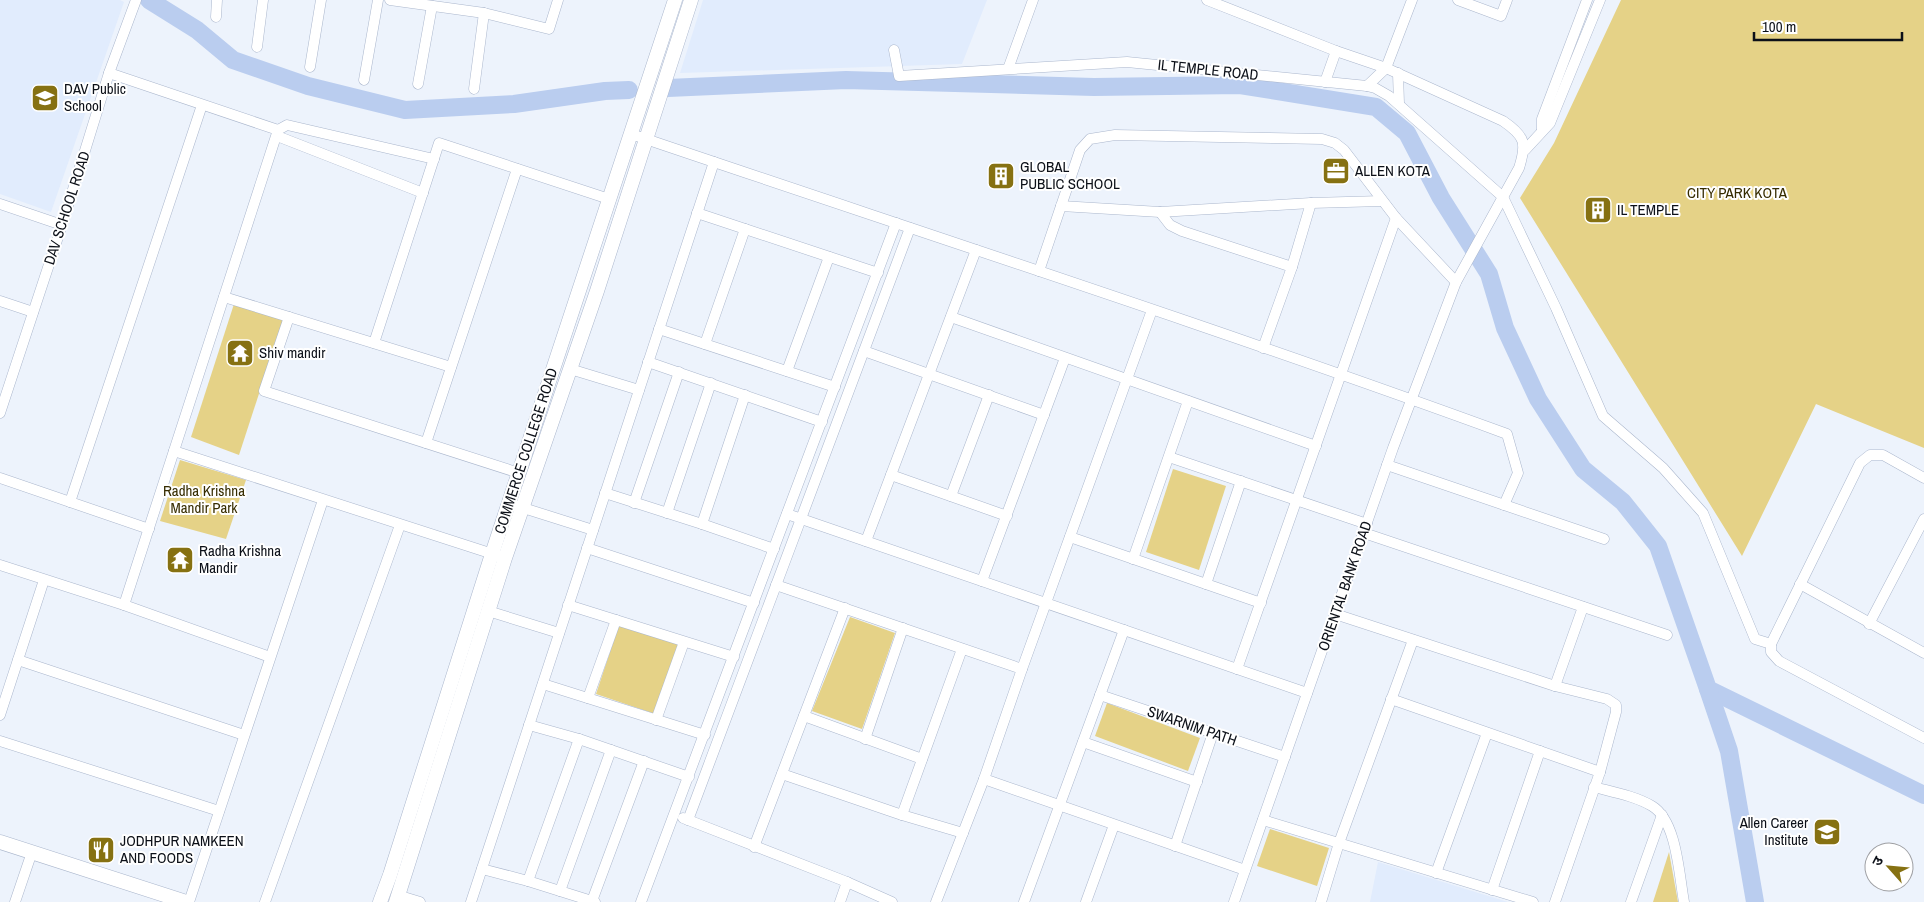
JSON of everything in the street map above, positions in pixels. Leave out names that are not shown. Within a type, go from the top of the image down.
[{"type":"street","points":[[216,17],[217,0]]},
{"type":"street","points":[[258,46],[263,0]]},
{"type":"street","points":[[310,67],[321,0]]},
{"type":"street","points":[[364,80],[378,0]]},
{"type":"street","points":[[390,0],[484,13],[549,29],[558,0]]},
{"type":"street","name":"COMMERCE COLLEGE ROAD","points":[[380,902],[499,556],[509,503],[675,0]]},
{"type":"street","points":[[420,902],[396,898],[488,611],[499,556],[523,507],[691,0]]},
{"type":"street","points":[[1008,69],[1033,0]]},
{"type":"street","points":[[1207,0],[1336,51],[1386,68],[1503,121],[1518,131],[1525,150]]},
{"type":"street","points":[[1367,86],[1386,68],[1412,0]]},
{"type":"street","points":[[1458,0],[1501,16],[1507,0]]},
{"type":"street","points":[[1542,130],[1542,119],[1587,0]]},
{"type":"street","name":"ORIENTAL BANK ROAD","points":[[1234,902],[1365,528],[1458,277],[1519,168],[1525,150],[1550,123],[1600,0]]},
{"type":"street","name":"DAV SCHOOL ROAD","points":[[0,413],[62,225],[109,73],[135,1]]},
{"type":"street","points":[[418,84],[432,6]]},
{"type":"street","points":[[474,89],[484,13]]},
{"type":"street","name":"IL TEMPLE ROAD","points":[[894,50],[899,76],[1127,62],[1367,86],[1381,91],[1399,104],[1502,197]]},
{"type":"street","points":[[1325,82],[1336,51]]},
{"type":"street","points":[[109,73],[278,133],[422,193]]},
{"type":"street","points":[[1398,73],[1399,104]]},
{"type":"street","points":[[70,502],[202,105]]},
{"type":"street","points":[[124,605],[278,133],[287,125],[434,159]]},
{"type":"street","points":[[631,134],[1039,271],[1507,434],[1518,473],[1504,505]]},
{"type":"street","points":[[1039,271],[1080,150],[1090,139],[1115,135],[1322,139],[1335,142],[1344,150],[1396,218],[1458,277]]},
{"type":"street","points":[[374,343],[439,143],[609,199]]},
{"type":"street","points":[[471,902],[714,162]]},
{"type":"street","points":[[426,443],[517,169]]},
{"type":"street","points":[[1502,197],[1556,308],[1603,416],[1663,468],[1703,513],[1755,639],[1771,644]]},
{"type":"street","points":[[1062,206],[1160,212],[1311,203],[1382,201]]},
{"type":"street","points":[[1263,348],[1292,267],[1311,203]]},
{"type":"street","points":[[0,204],[62,225]]},
{"type":"street","points":[[1160,212],[1170,225],[1182,231],[1292,267]]},
{"type":"street","points":[[697,213],[878,273]]},
{"type":"street","points":[[1237,669],[1396,218]]},
{"type":"street","points":[[641,902],[896,223]]},
{"type":"street","points":[[688,820],[910,228]]},
{"type":"street","points":[[705,344],[745,229]]},
{"type":"street","points":[[866,541],[976,250]]},
{"type":"street","points":[[787,371],[829,257]]},
{"type":"street","points":[[224,296],[452,367]]},
{"type":"street","points":[[0,301],[33,312]]},
{"type":"street","points":[[936,902],[984,779],[1152,310]]},
{"type":"street","points":[[289,317],[264,391],[519,473]]},
{"type":"street","points":[[951,317],[1316,446]]},
{"type":"street","points":[[659,329],[835,387]]},
{"type":"street","points":[[864,351],[1044,415]]},
{"type":"street","points":[[982,581],[1065,358]]},
{"type":"street","points":[[648,362],[822,422]]},
{"type":"street","points":[[570,369],[639,390]]},
{"type":"street","points":[[634,503],[678,372]]},
{"type":"street","points":[[667,513],[711,383]]},
{"type":"street","points":[[702,524],[745,395]]},
{"type":"street","points":[[951,496],[989,395]]},
{"type":"street","points":[[1133,559],[1188,401]]},
{"type":"street","points":[[174,452],[499,556]]},
{"type":"street","points":[[1924,478],[1883,455],[1870,455],[1860,463],[1771,644],[1771,652],[1779,661],[1924,738]]},
{"type":"street","points":[[1169,457],[1297,500],[1365,528],[1667,635]]},
{"type":"street","points":[[1388,465],[1604,539]]},
{"type":"street","points":[[891,475],[1006,516]]},
{"type":"street","points":[[0,478],[149,529]]},
{"type":"street","points":[[1206,584],[1241,481]]},
{"type":"street","points":[[605,493],[774,549]]},
{"type":"street","points":[[0,842],[188,902],[323,500]]},
{"type":"street","points":[[509,503],[593,530]]},
{"type":"street","points":[[788,514],[1307,693]]},
{"type":"street","points":[[1869,624],[1924,519]]},
{"type":"street","points":[[265,902],[400,524]]},
{"type":"street","points":[[1070,537],[1260,603]]},
{"type":"street","points":[[587,548],[754,603]]},
{"type":"street","points":[[0,565],[124,605],[270,657]]},
{"type":"street","points":[[0,715],[44,580]]},
{"type":"street","points":[[1800,584],[1924,653]]},
{"type":"street","points":[[776,585],[1022,669]]},
{"type":"street","points":[[568,605],[734,657]]},
{"type":"street","points":[[1555,686],[1583,606]]},
{"type":"street","points":[[754,846],[845,608]]},
{"type":"street","points":[[488,611],[559,633]]},
{"type":"street","points":[[1335,614],[1555,686],[1607,699],[1616,704],[1616,712],[1600,772],[1554,902]]},
{"type":"street","points":[[588,698],[616,620]]},
{"type":"street","points":[[865,739],[903,628]]},
{"type":"street","points":[[1024,902],[1124,630]]},
{"type":"street","points":[[1321,902],[1339,843],[1413,640]]},
{"type":"street","points":[[656,720],[684,642]]},
{"type":"street","points":[[902,815],[962,648]]},
{"type":"street","points":[[18,660],[244,735]]},
{"type":"street","points":[[543,684],[704,735]]},
{"type":"street","name":"SWARNIM PATH","points":[[1100,694],[1284,757]]},
{"type":"street","points":[[1391,700],[1600,772]]},
{"type":"street","points":[[804,716],[922,759]]},
{"type":"street","points":[[529,725],[579,739],[689,777]]},
{"type":"street","points":[[1175,846],[1214,733]]},
{"type":"street","points":[[1436,873],[1488,733]]},
{"type":"street","points":[[528,881],[579,739]]},
{"type":"street","points":[[0,741],[219,810]]},
{"type":"street","points":[[1083,742],[1197,782]]},
{"type":"street","points":[[560,891],[611,750]]},
{"type":"street","points":[[1492,890],[1540,751]]},
{"type":"street","points":[[482,869],[593,901],[644,761]]},
{"type":"street","points":[[782,774],[902,815],[962,833]]},
{"type":"street","points":[[984,779],[1245,870]]},
{"type":"street","points":[[1594,787],[1641,801],[1654,807],[1662,815],[1672,833],[1684,902]]},
{"type":"street","points":[[675,814],[847,882],[892,902]]},
{"type":"street","points":[[1632,902],[1662,815]]},
{"type":"street","points":[[1262,820],[1533,902]]},
{"type":"street","points":[[1086,902],[1114,825]]},
{"type":"street","points":[[15,902],[32,852]]},
{"type":"street","points":[[840,902],[847,882]]},
{"type":"shaded area","name":"DAV Public School","points":[[0,0],[120,0],[124,2],[51,212],[0,194]]},
{"type":"shaded area","points":[[703,0],[987,0],[962,64],[680,73]]},
{"type":"shaded area","points":[[1378,862],[1508,902],[1370,902]]},
{"type":"green space","name":"CITY PARK KOTA","points":[[1621,0],[1924,0],[1924,448],[1816,404],[1742,556],[1520,198],[1554,143]]},
{"type":"green space","points":[[234,304],[283,320],[239,455],[191,437]]},
{"type":"green space","name":"Radha Krishna Mandir Park","points":[[180,460],[246,480],[226,539],[160,521]]},
{"type":"green space","points":[[1173,469],[1226,486],[1199,570],[1146,552]]},
{"type":"green space","points":[[850,617],[895,633],[862,729],[812,711]]},
{"type":"green space","points":[[619,625],[678,644],[655,714],[596,694]]},
{"type":"green space","points":[[1107,703],[1200,738],[1188,771],[1095,736]]},
{"type":"green space","points":[[1270,829],[1329,848],[1317,886],[1257,866]]},
{"type":"green space","points":[[1669,852],[1678,902],[1653,902]]},
{"type":"waterway","points":[[149,0],[197,30],[233,60],[308,86],[405,110],[514,104],[605,91],[629,90]]},
{"type":"waterway","points":[[668,88],[846,80],[1094,87],[1240,85],[1376,107],[1407,133],[1441,198],[1489,274],[1505,328],[1538,399],[1583,469],[1623,502],[1658,546],[1708,689],[1924,795]]},
{"type":"waterway","points":[[1708,689],[1729,751],[1755,902]]},
{"type":"place","name":"DAV Public School","points":[[45,98]]},
{"type":"place","name":"ALLEN KOTA","points":[[1336,171]]},
{"type":"place","name":"GLOBAL PUBLIC SCHOOL","points":[[1001,176]]},
{"type":"place","name":"IL TEMPLE","points":[[1598,210]]},
{"type":"place","name":"Shiv mandir","points":[[240,353]]},
{"type":"place","name":"Radha Krishna Mandir","points":[[180,560]]},
{"type":"place","name":"Allen Career Institute","points":[[1827,832]]},
{"type":"place","name":"JODHPUR NAMKEEN AND FOODS","points":[[101,850]]}]
